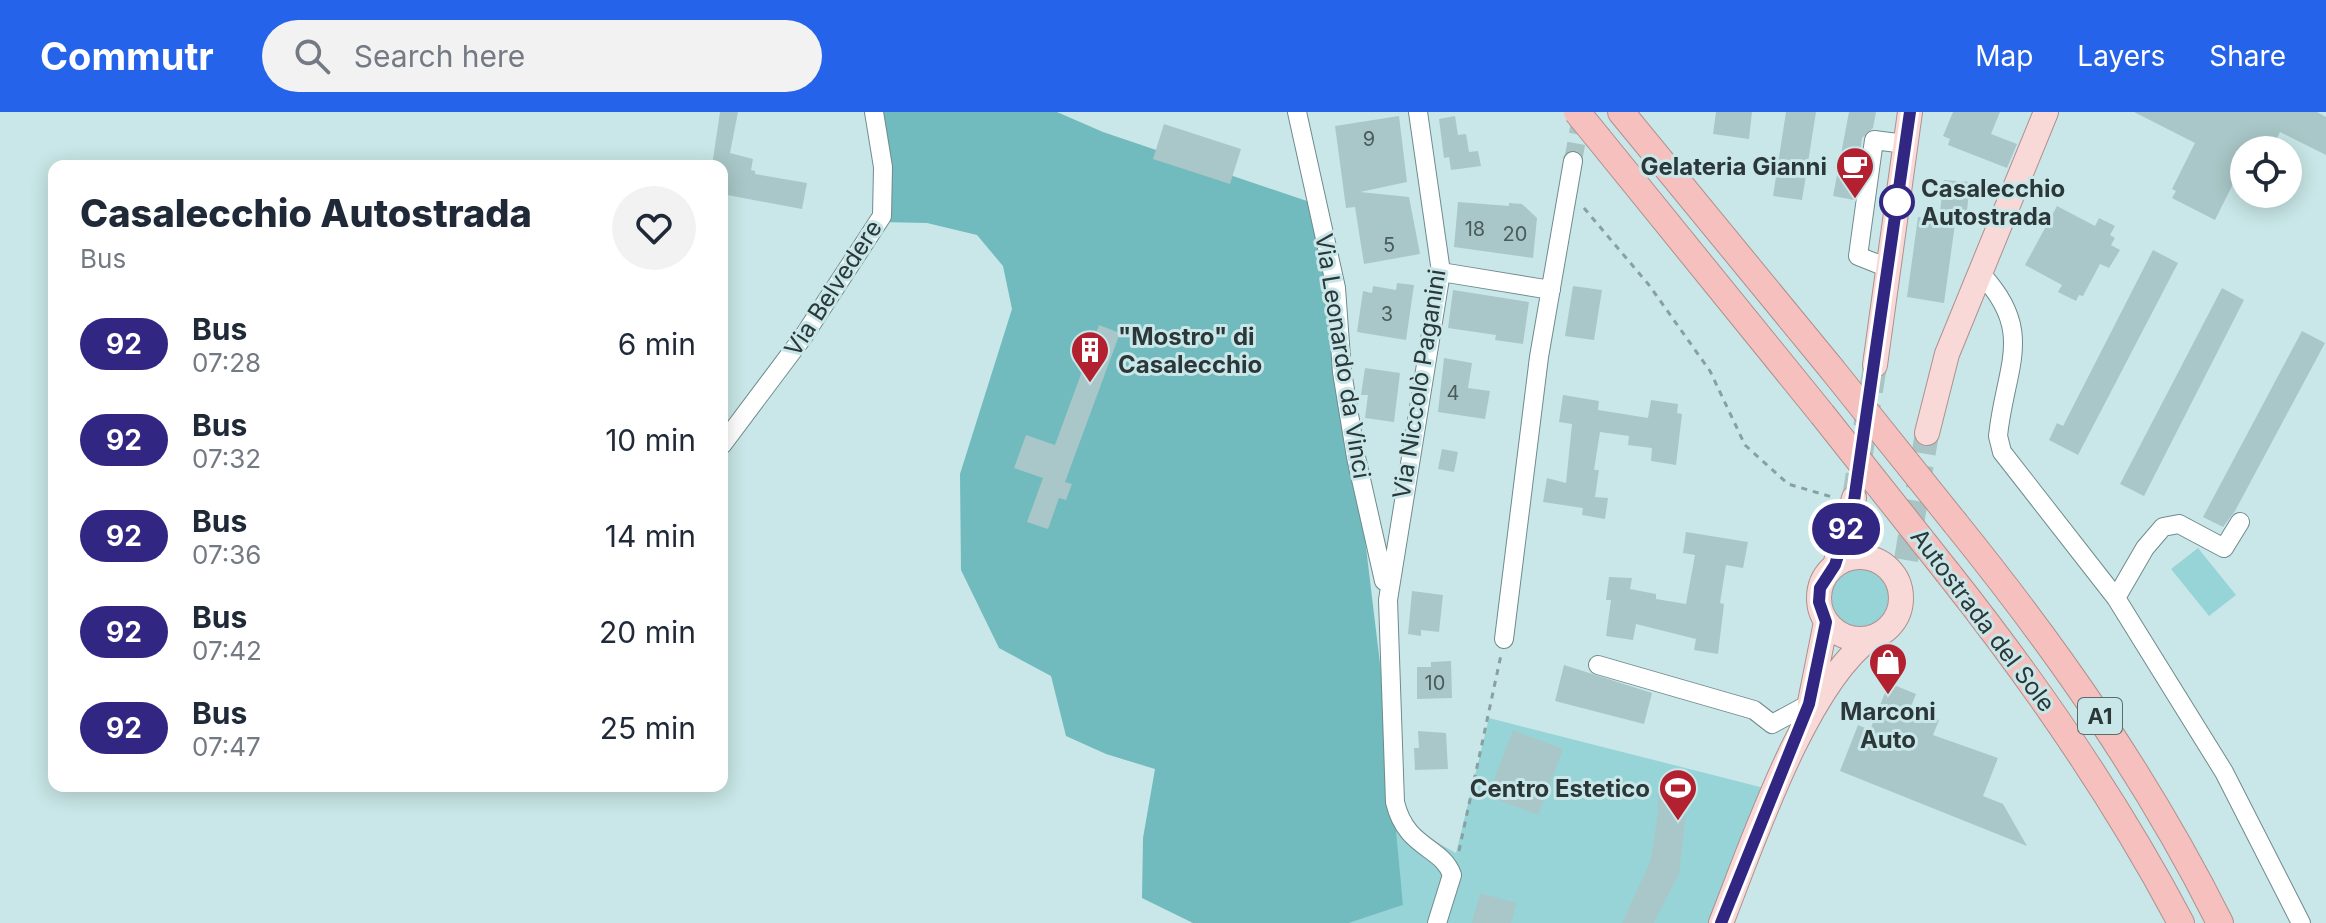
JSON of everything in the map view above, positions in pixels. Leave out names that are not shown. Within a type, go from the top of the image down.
[{"type":"highway","name":"Autostrada del Sole","points":[[1577,112],[2000,638],[2098,776],[2181,923]]},
{"type":"highway","name":"Autostrada del Sole","points":[[1621,112],[2013,595],[2125,753],[2220,923]]},
{"type":"main road","points":[[1875,365],[1910,112]]},
{"type":"main road","points":[[1927,433],[1947,354],[2046,112]]},
{"type":"main road","points":[[1721,923],[1763,815],[1795,745],[1836,671],[1847,657],[1895,620],[1900,591],[1889,558],[1857,531],[1854,503]]},
{"type":"main road","points":[[1835,565],[1854,503]]},
{"type":"main road","points":[[1795,745],[1809,704],[1826,622],[1818,595],[1825,575],[1835,565],[1853,557],[1889,558]]},
{"type":"main road","points":[[1826,622],[1849,638],[1872,637]]},
{"type":"street","name":"Via Belvedere","points":[[728,437],[803,337],[882,216],[883,167],[874,112]]},
{"type":"street","name":"Via Leonardo da Vinci","points":[[1297,112],[1336,288],[1342,372],[1356,457],[1388,600]]},
{"type":"street","name":"Via Niccolò Paganini","points":[[1391,561],[1441,272],[1418,112]]},
{"type":"street","points":[[1504,639],[1539,357],[1573,161]]},
{"type":"street","points":[[1441,272],[1551,290]]},
{"type":"street","points":[[1981,274],[2009,310],[2014,331],[1998,436],[2002,452],[2116,598],[2224,772],[2301,923]]},
{"type":"street","points":[[2116,598],[2145,548],[2163,527],[2179,524],[2224,548],[2240,522]]},
{"type":"street","name":"Via Leonardo da Vinci","points":[[1391,561],[1388,600],[1392,747],[1399,817],[1413,839],[1440,858],[1452,875]]},
{"type":"street","points":[[1598,665],[1754,710],[1772,724],[1809,704]]},
{"type":"street","points":[[1437,923],[1452,875]]},
{"type":"path","points":[[1568,190],[1649,285],[1702,359],[1745,445],[1788,484],[1854,503]]},
{"type":"path","points":[[1452,875],[1468,820],[1504,639]]},
{"type":"shaded area","points":[[870,112],[1057,112],[1103,132],[1307,201],[1340,331],[1381,672],[1403,905],[1349,923],[1193,923],[1142,898],[1143,838],[1155,769],[1106,754],[1066,736],[1051,676],[999,648],[961,570],[960,474],[1012,309],[1003,266],[977,235],[927,223],[881,222]]},
{"type":"shaded area","points":[[2198,548],[2236,595],[2209,616],[2171,569]]},
{"type":"shaded area","points":[[1862,566],[1884,575],[1893,597],[1884,619],[1862,628],[1840,619],[1831,597],[1840,575]]},
{"type":"shaded area","points":[[1489,718],[1768,789],[1715,923],[1349,923],[1403,905],[1390,802],[1420,833],[1456,853]]},
{"type":"building","points":[[720,112],[738,112],[730,153],[753,159],[751,170],[755,174],[807,183],[802,209],[728,195],[728,160],[713,160]]},
{"type":"building","points":[[1716,112],[1752,112],[1749,139],[1713,134]]},
{"type":"building","points":[[1786,112],[1816,112],[1802,200],[1773,196]]},
{"type":"building","points":[[1849,112],[1876,112],[1873,128],[1862,138],[1854,200],[1833,196]]},
{"type":"building","points":[[1953,112],[2000,112],[1991,134],[2017,144],[2007,168],[1948,145],[1950,139],[1943,136]]},
{"type":"building","points":[[2134,112],[2317,112],[2326,117],[2326,155],[2302,143],[2302,136],[2288,136],[2280,132],[2278,136],[2230,136],[2230,190],[2215,220],[2172,198],[2176,191],[2172,189],[2195,143]]},
{"type":"building","points":[[1399,116],[1407,182],[1360,192],[1409,197],[1420,254],[1364,264],[1355,207],[1346,208],[1335,126]]},
{"type":"building","points":[[1455,116],[1458,135],[1466,134],[1469,152],[1478,151],[1481,166],[1451,170],[1449,157],[1444,158],[1439,119]]},
{"type":"building","points":[[1164,124],[1241,149],[1230,184],[1153,159]]},
{"type":"building","points":[[1944,180],[1970,182],[1967,211],[1957,210],[1944,303],[1907,297],[1918,217],[1939,219]]},
{"type":"building","points":[[1458,202],[1509,206],[1509,203],[1522,204],[1537,218],[1533,258],[1454,247]]},
{"type":"building","points":[[2057,206],[2095,226],[2099,218],[2115,226],[2110,235],[2115,238],[2111,245],[2120,250],[2109,268],[2100,264],[2083,296],[2079,295],[2076,301],[2058,292],[2062,285],[2025,265]]},
{"type":"building","points":[[2153,250],[2178,263],[2078,455],[2049,440],[2057,423],[2063,426]]},
{"type":"building","points":[[1397,283],[1414,285],[1406,340],[1357,332],[1363,291],[1372,293],[1373,286],[1396,290]]},
{"type":"building","points":[[1573,286],[1602,290],[1594,340],[1565,336]]},
{"type":"building","points":[[2222,288],[2244,300],[2144,496],[2120,484]]},
{"type":"building","points":[[1453,290],[1529,302],[1523,344],[1495,340],[1496,335],[1448,328]]},
{"type":"building","name":"\"Mostro\" di Casalecchio","points":[[1099,325],[1120,333],[1065,482],[1072,484],[1066,500],[1059,498],[1048,529],[1027,522],[1043,478],[1014,468],[1026,435],[1055,445]]},
{"type":"building","points":[[2302,331],[2325,343],[2235,511],[2223,527],[2203,517]]},
{"type":"building","points":[[1444,358],[1472,363],[1468,388],[1490,391],[1485,419],[1438,412]]},
{"type":"building","points":[[1365,368],[1400,373],[1394,422],[1365,418],[1368,395],[1361,395]]},
{"type":"building","points":[[1563,395],[1599,401],[1598,410],[1648,418],[1651,400],[1678,404],[1677,413],[1682,414],[1676,465],[1651,461],[1652,448],[1628,445],[1629,436],[1600,432],[1594,470],[1599,470],[1595,497],[1608,498],[1605,519],[1582,515],[1583,508],[1543,502],[1547,478],[1566,483],[1572,424],[1559,422]]},
{"type":"building","points":[[1442,449],[1458,452],[1454,472],[1438,469]]},
{"type":"building","points":[[1686,532],[1748,542],[1743,568],[1726,565],[1720,603],[1724,604],[1718,654],[1694,650],[1696,639],[1636,624],[1633,640],[1606,636],[1611,600],[1606,600],[1609,577],[1632,578],[1630,589],[1656,594],[1656,599],[1686,604],[1695,555],[1683,553]]},
{"type":"building","points":[[1412,591],[1443,595],[1439,632],[1421,630],[1421,636],[1408,634]]},
{"type":"building","points":[[1451,661],[1452,698],[1417,699],[1417,667],[1431,667],[1431,662]]},
{"type":"building","points":[[1564,665],[1652,693],[1644,724],[1555,701]]},
{"type":"building","points":[[1889,683],[1916,694],[1910,709],[1939,720],[1933,735],[1998,758],[1983,796],[2003,804],[2027,846],[1840,771],[1858,725],[1870,730]]},
{"type":"building","points":[[1513,730],[1563,749],[1538,815],[1488,796]]},
{"type":"building","points":[[1418,731],[1446,733],[1448,769],[1415,770],[1414,748],[1419,748]]},
{"type":"building","points":[[1689,787],[1679,874],[1654,923],[1622,923],[1650,862],[1658,814],[1658,790]]},
{"type":"building","points":[[1480,893],[1517,903],[1511,923],[1472,923]]},
{"type":"tunnel","points":[[1573,161],[1582,112]]},
{"type":"tunnel","points":[[1854,498],[1875,365]]},
{"type":"tunnel","points":[[1906,560],[1927,433]]},
{"type":"bus line","name":"92","points":[[1721,923],[1763,815],[1795,745],[1820,662],[1826,622],[1818,595],[1825,575],[1835,565],[1853,508],[1910,112]]},
{"type":"place","name":"Gelateria Gianni","points":[[1855,200]]},
{"type":"place","name":"Casalecchio Autostrada","points":[[1897,202]]},
{"type":"place","name":"\"Mostro\" di Casalecchio","points":[[1090,384]]},
{"type":"place","name":"Marconi Auto","points":[[1888,696]]},
{"type":"place","name":"Centro Estetico","points":[[1678,822]]}]
